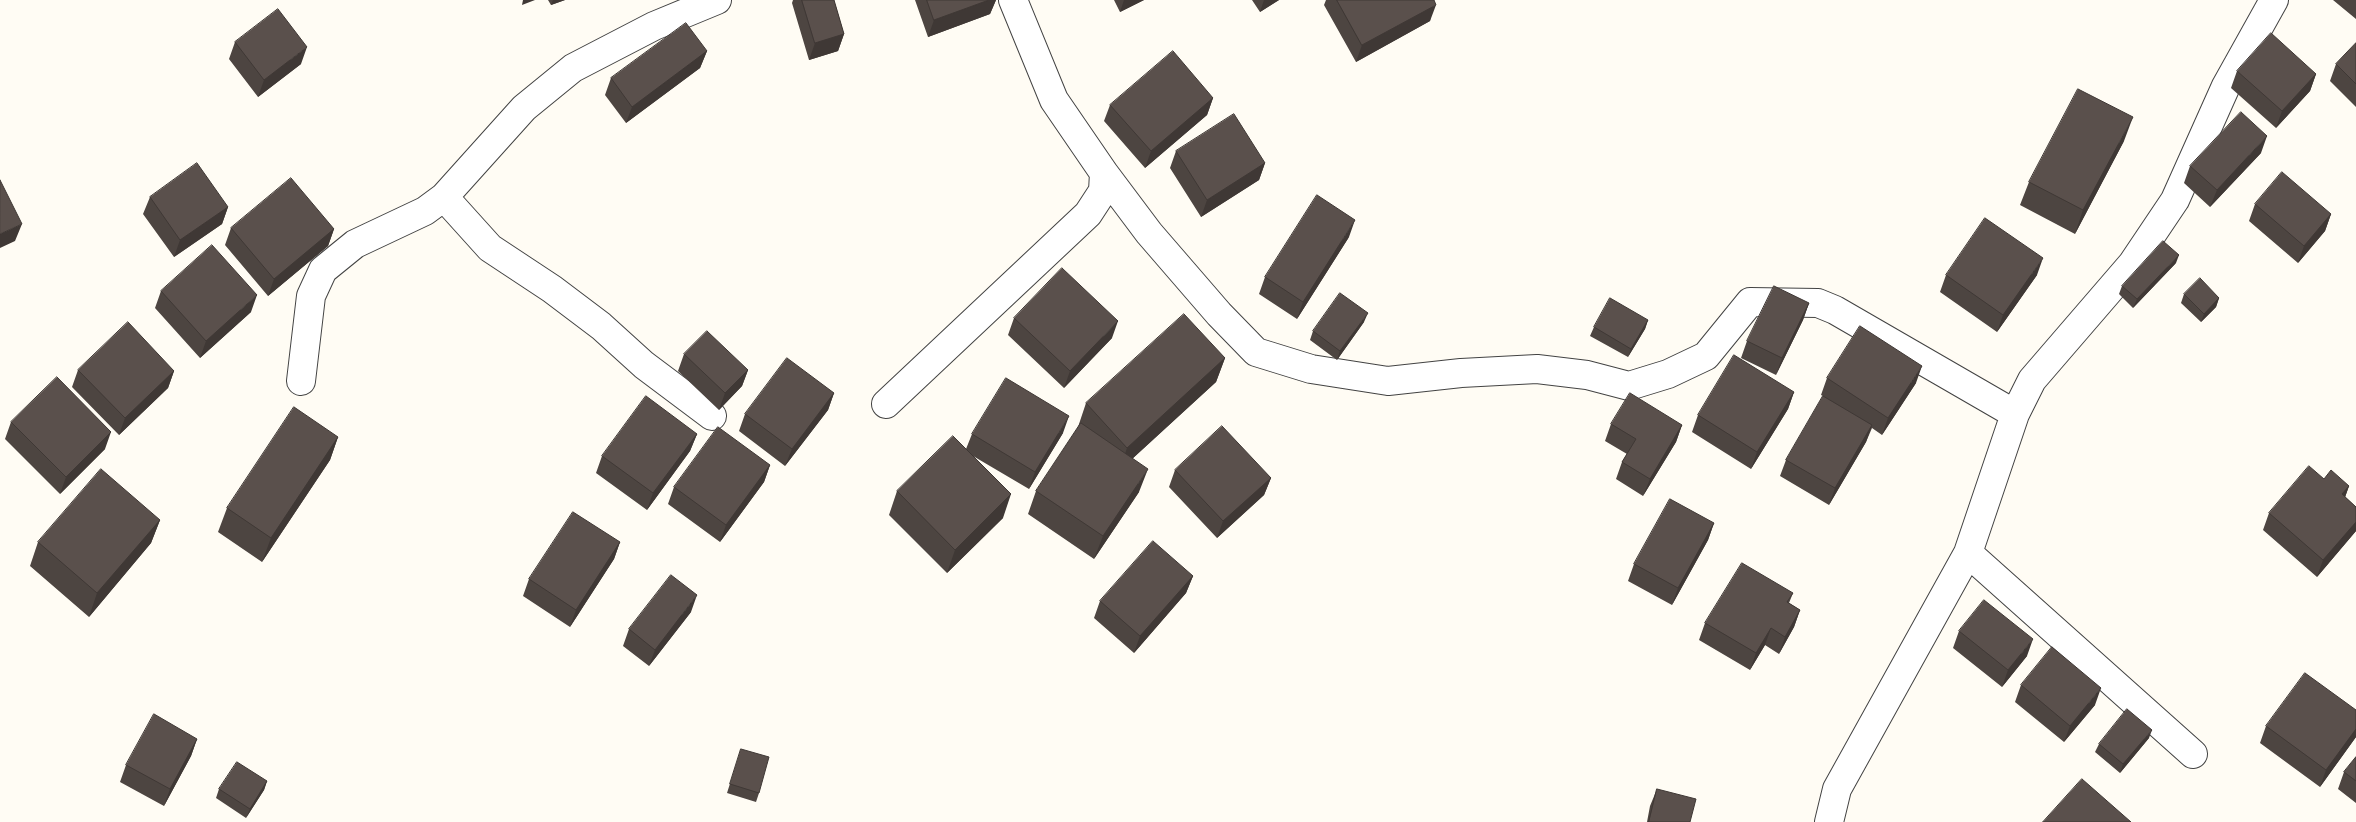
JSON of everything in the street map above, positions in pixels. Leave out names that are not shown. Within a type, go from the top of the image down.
[{"type":"street","points":[[301,381],[311,296],[323,270],[356,244],[425,211],[444,197],[524,108],[573,68],[654,26],[717,0]]},
{"type":"street","points":[[1013,0],[1054,100],[1104,173],[1149,233],[1219,314],[1256,352],[1311,369],[1388,381],[1461,373],[1537,369],[1586,375],[1629,386],[1668,374],[1706,356],[1750,302],[1818,303],[1835,310],[2014,414]]},
{"type":"street","points":[[1829,822],[1837,789],[1968,553],[2014,414],[2032,380],[2132,264],[2175,200],[2226,86],[2274,0]]},
{"type":"street","points":[[886,404],[1088,214],[1103,191],[1104,173]]},
{"type":"street","points":[[444,197],[490,248],[552,289],[601,326],[644,365],[712,416]]},
{"type":"street","points":[[1968,553],[2193,754]]},
{"type":"building","points":[[802,0],[834,0],[844,34],[815,43]]},
{"type":"building","points":[[927,0],[989,0],[934,20]]},
{"type":"building","points":[[1337,0],[1434,0],[1436,5],[1362,45]]},
{"type":"building","points":[[278,9],[307,47],[264,80],[235,42]]},
{"type":"building","points":[[686,23],[707,51],[632,107],[611,78]]},
{"type":"building","points":[[2271,33],[2316,74],[2282,111],[2237,71]]},
{"type":"building","points":[[2356,43],[2356,84],[2336,64]]},
{"type":"building","points":[[1173,51],[1213,98],[1151,151],[1110,105]]},
{"type":"building","points":[[2078,89],[2133,117],[2083,210],[2029,182]]},
{"type":"building","points":[[2241,112],[2267,136],[2217,190],[2190,166]]},
{"type":"building","points":[[1234,114],[1265,163],[1207,200],[1176,151]]},
{"type":"building","points":[[197,163],[228,207],[180,240],[150,197]]},
{"type":"building","points":[[2282,172],[2331,214],[2304,246],[2255,204]]},
{"type":"building","points":[[291,178],[334,229],[274,279],[231,228]]},
{"type":"building","points":[[0,180],[22,224],[0,234]]},
{"type":"building","points":[[1317,195],[1355,220],[1303,302],[1265,277]]},
{"type":"building","points":[[1985,218],[2043,258],[2003,315],[1946,275]]},
{"type":"building","points":[[2163,241],[2179,255],[2137,299],[2122,286]]},
{"type":"building","points":[[212,245],[257,295],[206,341],[161,291]]},
{"type":"building","points":[[1062,268],[1118,321],[1070,371],[1014,318]]},
{"type":"building","points":[[2200,278],[2219,298],[2204,314],[2184,294]]},
{"type":"building","points":[[1774,286],[1809,303],[1782,358],[1747,341]]},
{"type":"building","points":[[1340,293],[1368,313],[1340,351],[1313,331]]},
{"type":"building","points":[[1610,298],[1648,320],[1631,349],[1594,327]]},
{"type":"building","points":[[1184,314],[1225,358],[1127,448],[1086,403]]},
{"type":"building","points":[[128,322],[174,371],[125,418],[78,370]]},
{"type":"building","points":[[1860,326],[1922,366],[1888,418],[1827,378]]},
{"type":"building","points":[[707,331],[748,370],[725,393],[684,354]]},
{"type":"building","points":[[1734,355],[1794,392],[1757,452],[1698,415]]},
{"type":"building","points":[[787,358],[834,393],[792,449],[745,414]]},
{"type":"building","points":[[57,377],[111,432],[66,477],[11,422]]},
{"type":"building","points":[[1006,378],[1069,416],[1035,472],[972,434]]},
{"type":"building","points":[[1630,393],[1682,425],[1650,479],[1622,462],[1636,439],[1611,424]]},
{"type":"building","points":[[646,396],[697,434],[653,493],[602,456]]},
{"type":"building","points":[[1823,396],[1872,425],[1835,488],[1786,460]]},
{"type":"building","points":[[294,407],[338,437],[271,538],[227,508]]},
{"type":"building","points":[[1081,423],[1148,469],[1103,536],[1036,491]]},
{"type":"building","points":[[1222,426],[1271,478],[1223,521],[1175,470]]},
{"type":"building","points":[[718,427],[770,465],[726,525],[674,487]]},
{"type":"building","points":[[953,436],[1011,494],[955,550],[897,491]]},
{"type":"building","points":[[2309,466],[2324,479],[2331,470],[2349,486],[2342,494],[2356,507],[2356,522],[2323,560],[2269,513]]},
{"type":"building","points":[[101,469],[160,520],[97,593],[38,542]]},
{"type":"building","points":[[1670,499],[1714,523],[1678,588],[1634,564]]},
{"type":"building","points":[[573,512],[620,542],[576,610],[529,579]]},
{"type":"building","points":[[1153,541],[1193,576],[1140,636],[1100,601]]},
{"type":"building","points":[[1742,563],[1793,593],[1787,602],[1800,610],[1785,637],[1771,628],[1756,653],[1705,623]]},
{"type":"building","points":[[671,575],[697,595],[655,650],[629,629]]},
{"type":"building","points":[[1984,600],[2033,639],[2008,670],[1959,631]]},
{"type":"building","points":[[2052,647],[2101,688],[2070,726],[2021,685]]},
{"type":"building","points":[[2305,673],[2356,710],[2356,729],[2326,770],[2266,726]]},
{"type":"building","points":[[2127,709],[2152,730],[2123,764],[2099,744]]},
{"type":"building","points":[[154,714],[197,739],[170,789],[126,765]]},
{"type":"building","points":[[741,749],[769,757],[759,793],[730,784]]},
{"type":"building","points":[[2356,757],[2356,781],[2344,772]]},
{"type":"building","points":[[237,762],[267,781],[250,809],[219,789]]},
{"type":"building","points":[[2082,779],[2131,822],[2043,822]]},
{"type":"building","points":[[1657,789],[1696,799],[1690,822],[1649,822]]}]
